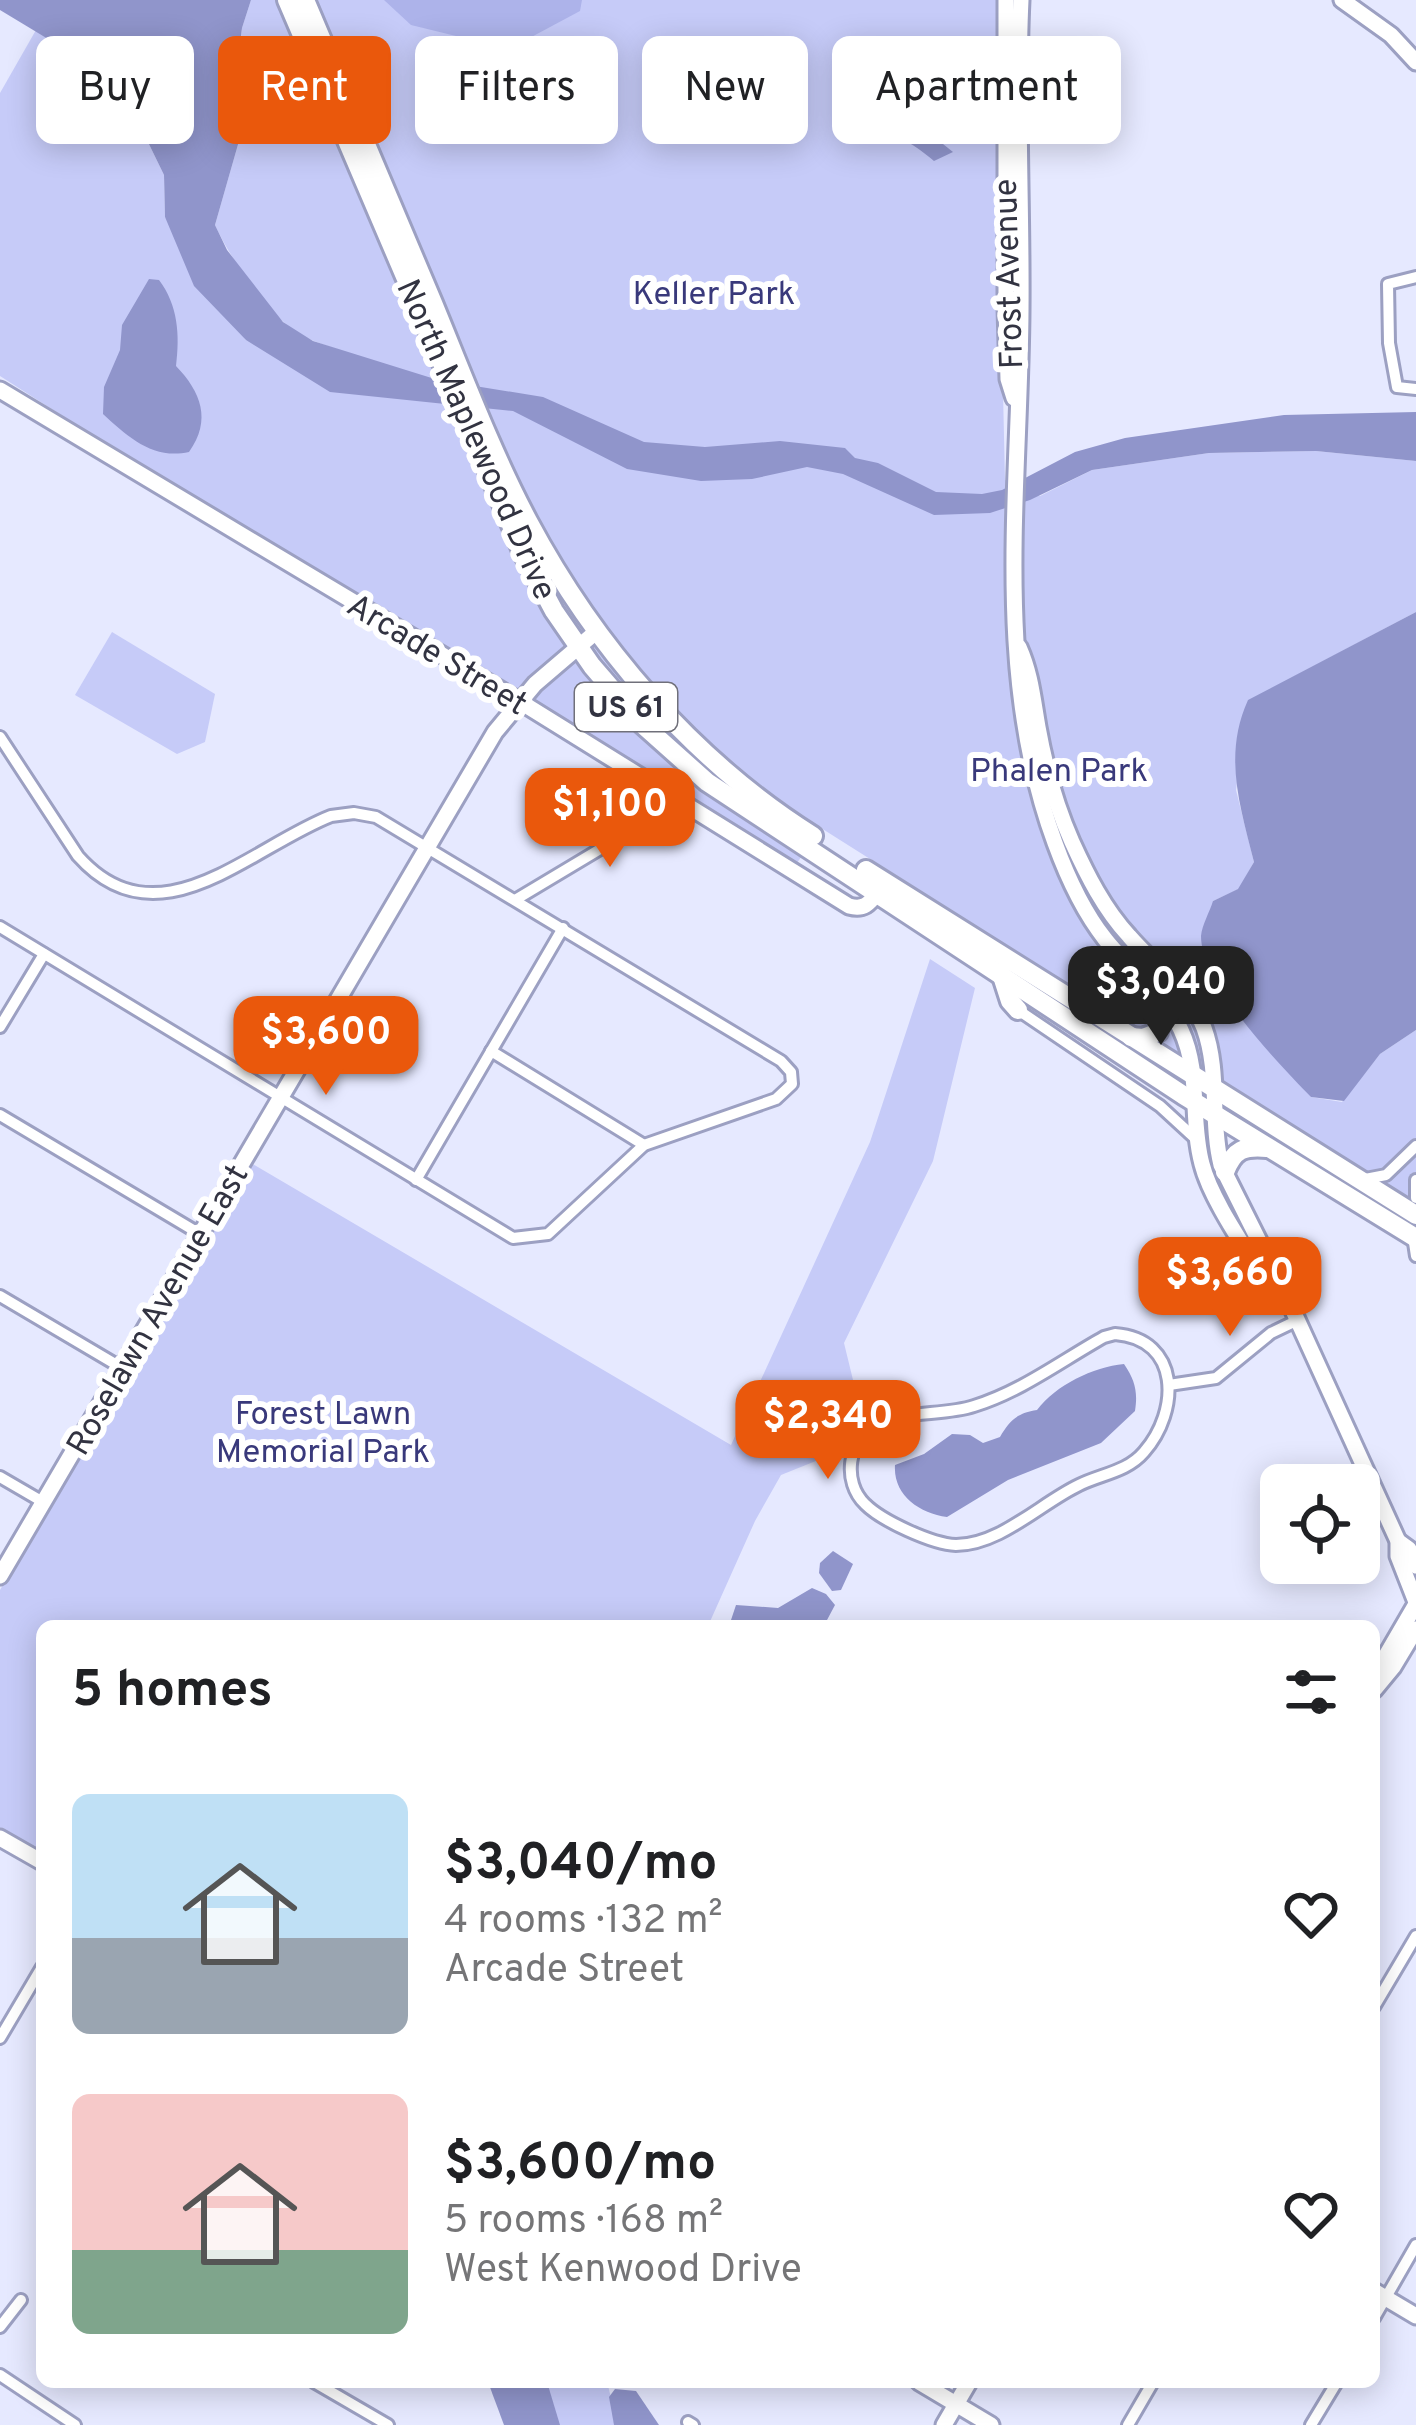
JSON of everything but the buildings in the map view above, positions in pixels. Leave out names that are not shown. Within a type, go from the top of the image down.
[{"type":"main road","name":"North Maplewood Drive","points":[[287,0],[482,438],[523,554],[578,647],[642,724],[707,782],[881,886]]},
{"type":"main road","name":"North Maplewood Drive","points":[[305,0],[444,349]]},
{"type":"main road","name":"North Maplewood Drive","points":[[482,438],[597,631],[658,705],[723,768],[881,886]]},
{"type":"main road","name":"US 61","points":[[881,886],[1195,1102],[1415,1243]]},
{"type":"main road","name":"US 61","points":[[996,965],[1128,1036],[1416,1215]]},
{"type":"main road","points":[[996,965],[1018,1010]]},
{"type":"main road","points":[[1128,1036],[1143,1038],[1158,1031],[1161,1000]]},
{"type":"main road","points":[[1225,1172],[1236,1151],[1247,1146],[1270,1148]]},
{"type":"street","name":"Frost Avenue","points":[[1006,0],[1006,308],[1008,379],[1016,404]]},
{"type":"street","name":"Frost Avenue","points":[[1022,0],[1021,354],[1015,530],[1016,672],[1023,727],[1040,800],[1079,898],[1104,937],[1161,1000],[1181,1030],[1195,1078],[1203,1169],[1276,1299],[1292,1313]]},
{"type":"street","points":[[1342,0],[1390,35],[1416,62]]},
{"type":"street","points":[[1416,277],[1388,284],[1389,343],[1397,387],[1416,389]]},
{"type":"street","name":"Arcade Street","points":[[0,391],[519,701],[849,906],[869,904],[881,886]]},
{"type":"street","name":"Roselawn Avenue East","points":[[0,1576],[495,732],[519,701],[597,631]]},
{"type":"street","name":"Frost Avenue","points":[[1018,645],[1030,673],[1052,787],[1094,888],[1126,933],[1193,1006],[1204,1028],[1216,1143],[1225,1172],[1292,1313]]},
{"type":"street","points":[[0,736],[82,860],[104,880],[151,895],[181,891],[322,820],[342,814],[376,817],[782,1061],[791,1072],[792,1084],[783,1096],[644,1145],[548,1234],[536,1238],[506,1234],[0,928]]},
{"type":"street","points":[[515,900],[682,800]]},
{"type":"street","points":[[416,1180],[563,928]]},
{"type":"street","points":[[0,1027],[44,954]]},
{"type":"street","points":[[1018,1010],[1160,1106],[1197,1140]]},
{"type":"street","points":[[491,1051],[644,1145]]},
{"type":"street","points":[[0,1115],[200,1234]]},
{"type":"street","points":[[1358,1180],[1386,1175],[1414,1151]]},
{"type":"street","points":[[1416,1180],[1416,1198]]},
{"type":"street","points":[[0,1296],[122,1368]]},
{"type":"street","points":[[1169,1385],[1216,1378],[1292,1313],[1397,1540],[1398,1556],[1416,1603],[1380,1666]]},
{"type":"street","points":[[1130,1335],[1153,1347],[1167,1370],[1169,1385],[1161,1422],[1144,1453],[975,1543],[928,1539],[863,1503],[850,1478],[854,1449],[874,1426],[957,1412],[999,1397],[1103,1336],[1130,1335]]},
{"type":"street","points":[[0,1477],[43,1502]]},
{"type":"street","points":[[1397,1540],[1416,1566]]},
{"type":"street","points":[[1393,1667],[1416,1629]]},
{"type":"street","points":[[1380,1683],[1405,1654],[1416,1651]]},
{"type":"street","points":[[0,1838],[36,1859]]},
{"type":"street","points":[[1380,1997],[1416,1936]]},
{"type":"street","points":[[0,2038],[36,1977]]},
{"type":"street","points":[[1416,2245],[1380,2295],[1416,2316]]},
{"type":"street","points":[[0,2326],[21,2300]]},
{"type":"street","points":[[0,2375],[75,2425]]},
{"type":"street","points":[[324,2388],[388,2425]]},
{"type":"street","points":[[929,2388],[991,2425]]},
{"type":"street","points":[[944,2425],[965,2388]]},
{"type":"street","points":[[1128,2425],[1150,2388]]},
{"type":"street","points":[[1311,2425],[1333,2388]]},
{"type":"green space","name":"Keller Park","points":[[251,0],[1005,0],[1003,36],[832,36],[832,144],[997,144],[1005,480],[1040,496],[1092,470],[1209,453],[1316,451],[1416,461],[1416,612],[1248,701],[1236,790],[1254,862],[1239,889],[1213,901],[1311,1097],[1342,1102],[1380,1054],[1416,1030],[1416,1204],[821,828],[797,863],[161,479],[0,376],[0,93],[36,30],[44,36],[36,36],[36,144],[149,144],[164,175],[165,217],[246,340],[369,361],[305,337],[279,318],[241,271],[215,225],[238,144],[391,144],[391,36],[241,36]]},
{"type":"green space","points":[[112,632],[215,694],[205,742],[177,754],[75,695]]},
{"type":"green space","name":"Forest Lawn Memorial Park","points":[[930,959],[975,988],[933,1161],[844,1343],[864,1425],[848,1448],[781,1475],[711,1620],[36,1620],[36,1849],[0,1828],[0,1590],[251,1163],[731,1445],[870,1142]]},
{"type":"green space","points":[[543,2388],[609,2388],[618,2425],[548,2425]]},
{"type":"shaded area","points":[[0,0],[251,0],[241,36],[218,36],[218,144],[238,144],[215,225],[227,250],[283,322],[313,341],[438,380],[543,397],[644,442],[705,447],[780,441],[845,448],[855,458],[878,463],[936,492],[1002,490],[1075,452],[1125,438],[1284,415],[1416,412],[1416,461],[1316,451],[1209,453],[1092,470],[990,513],[934,515],[843,474],[807,467],[752,479],[701,481],[627,469],[513,411],[330,392],[246,340],[194,286],[165,217],[164,175],[149,144],[194,144],[194,36],[43,36],[0,10]]},
{"type":"shaded area","points":[[384,0],[582,0],[580,11],[533,36],[456,36],[411,25]]},
{"type":"shaded area","points":[[910,144],[943,144],[953,152],[934,161]]},
{"type":"shaded area","points":[[149,279],[159,280],[170,300],[177,332],[176,366],[201,407],[200,429],[189,452],[153,450],[103,414],[104,387],[120,350],[122,325]]},
{"type":"shaded area","points":[[1416,612],[1416,1030],[1380,1054],[1344,1101],[1311,1097],[1244,1022],[1204,955],[1201,936],[1213,901],[1238,889],[1254,862],[1236,781],[1236,741],[1248,700]]},
{"type":"shaded area","points":[[1124,1364],[1135,1386],[1135,1411],[1101,1443],[1008,1480],[947,1517],[918,1507],[903,1494],[895,1465],[924,1454],[952,1434],[970,1435],[983,1443],[1000,1437],[1014,1419],[1037,1410],[1065,1385]]},
{"type":"shaded area","points":[[833,1551],[853,1564],[841,1590],[832,1591],[819,1573],[820,1563]]},
{"type":"shaded area","points":[[812,1588],[835,1605],[827,1620],[731,1620],[736,1605],[778,1608]]},
{"type":"shaded area","points":[[490,2388],[549,2388],[560,2425],[504,2425]]},
{"type":"shaded area","points":[[615,2389],[636,2391],[659,2425],[614,2425],[609,2397]]},
{"type":"park label","name":"Phalen Park","points":[[1059,769]]}]
